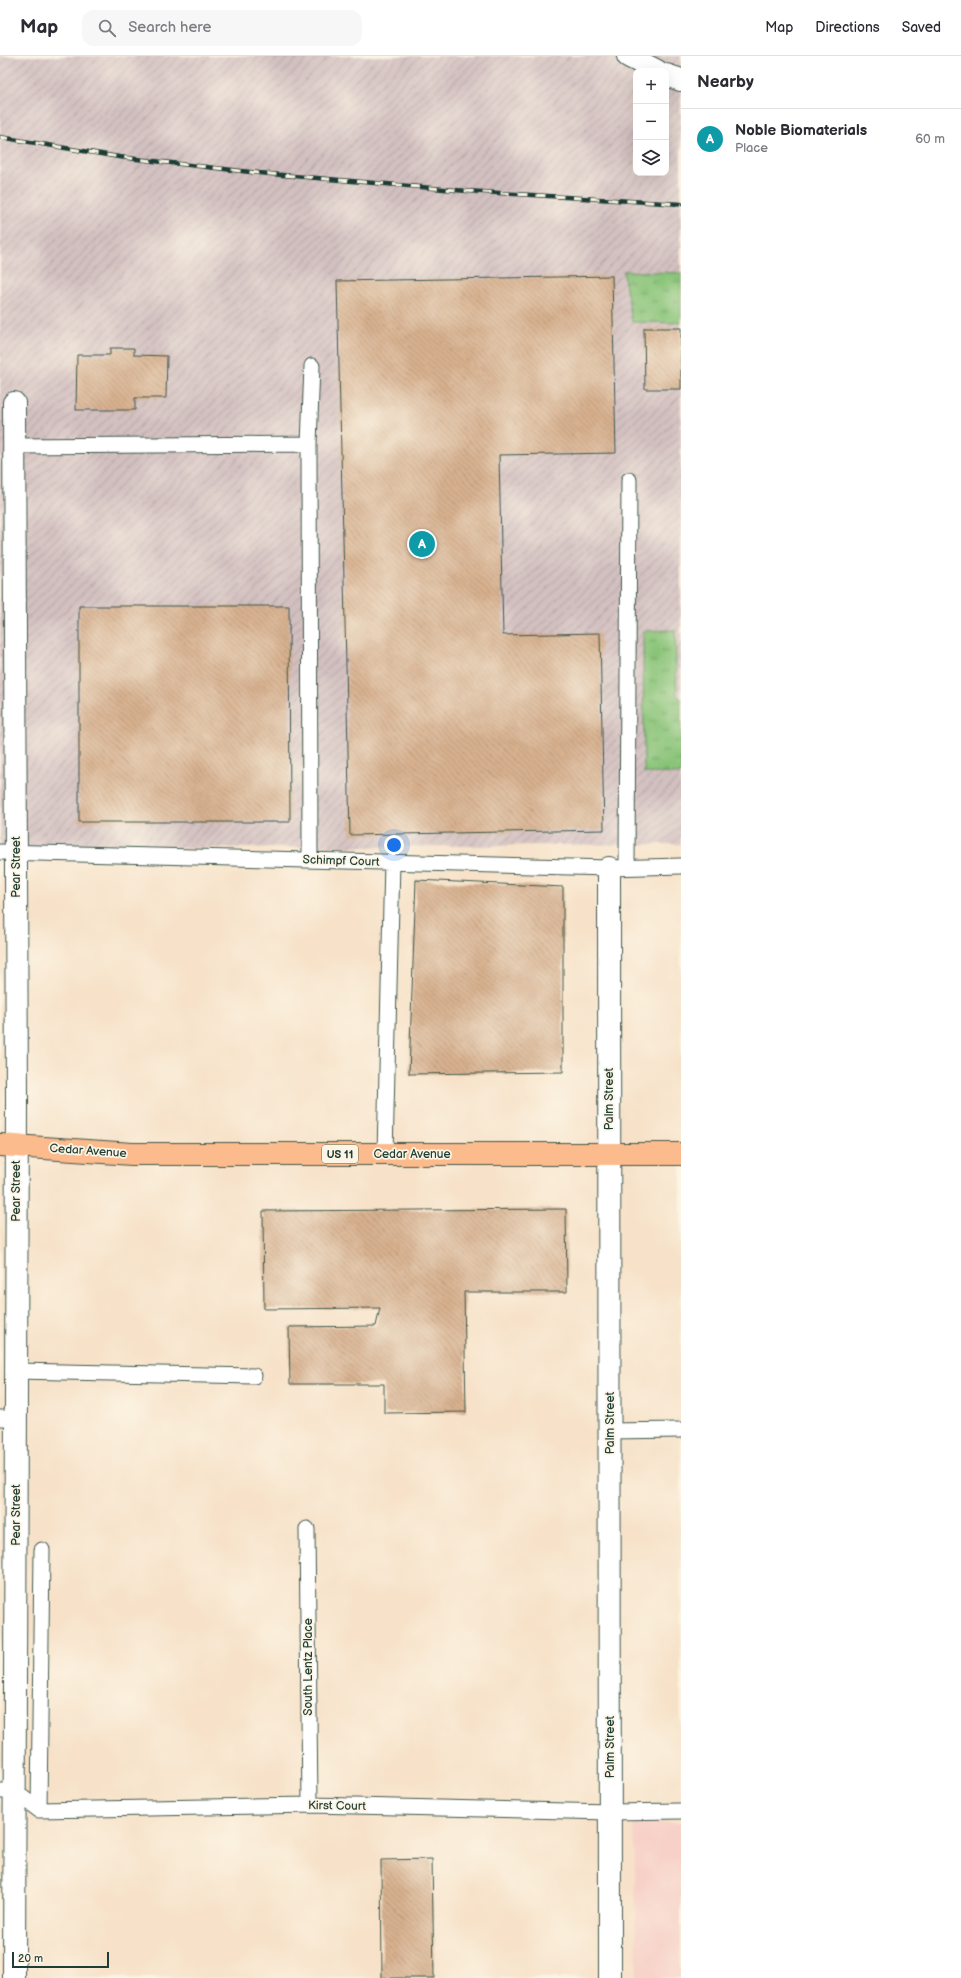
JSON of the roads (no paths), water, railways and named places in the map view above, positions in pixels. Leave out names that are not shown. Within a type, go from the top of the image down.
[{"type":"main road","name":"Cedar Avenue","points":[[8,1145],[132,1154],[681,1154]]},
{"type":"street","points":[[628,56],[650,68]]},
{"type":"street","points":[[669,76],[681,80]]},
{"type":"street","name":"Pear Street","points":[[14,404],[8,852],[8,1145],[16,1372],[8,1418],[7,1791],[14,1978]]},
{"type":"street","name":"Palm Street","points":[[610,1978],[610,1154],[618,868]]},
{"type":"lane","points":[[310,860],[309,444],[312,366]]},
{"type":"lane","points":[[14,446],[309,444]]},
{"type":"lane","points":[[618,868],[629,480]]},
{"type":"lane","name":"Schimpf Court","points":[[8,852],[618,868],[681,866]]},
{"type":"lane","points":[[385,1154],[392,862]]},
{"type":"lane","points":[[16,1372],[254,1376]]},
{"type":"lane","points":[[610,1431],[681,1430]]},
{"type":"lane","name":"South Lentz Place","points":[[307,1529],[310,1805]]},
{"type":"lane","points":[[39,1810],[42,1550]]},
{"type":"lane","points":[[7,1791],[39,1810]]},
{"type":"lane","name":"Kirst Court","points":[[39,1810],[310,1805],[610,1812],[681,1811]]},
{"type":"railway","points":[[0,137],[119,157],[259,173],[467,191],[681,204]]},
{"type":"place","name":"Noble Biomaterials","points":[[422,544]]}]
